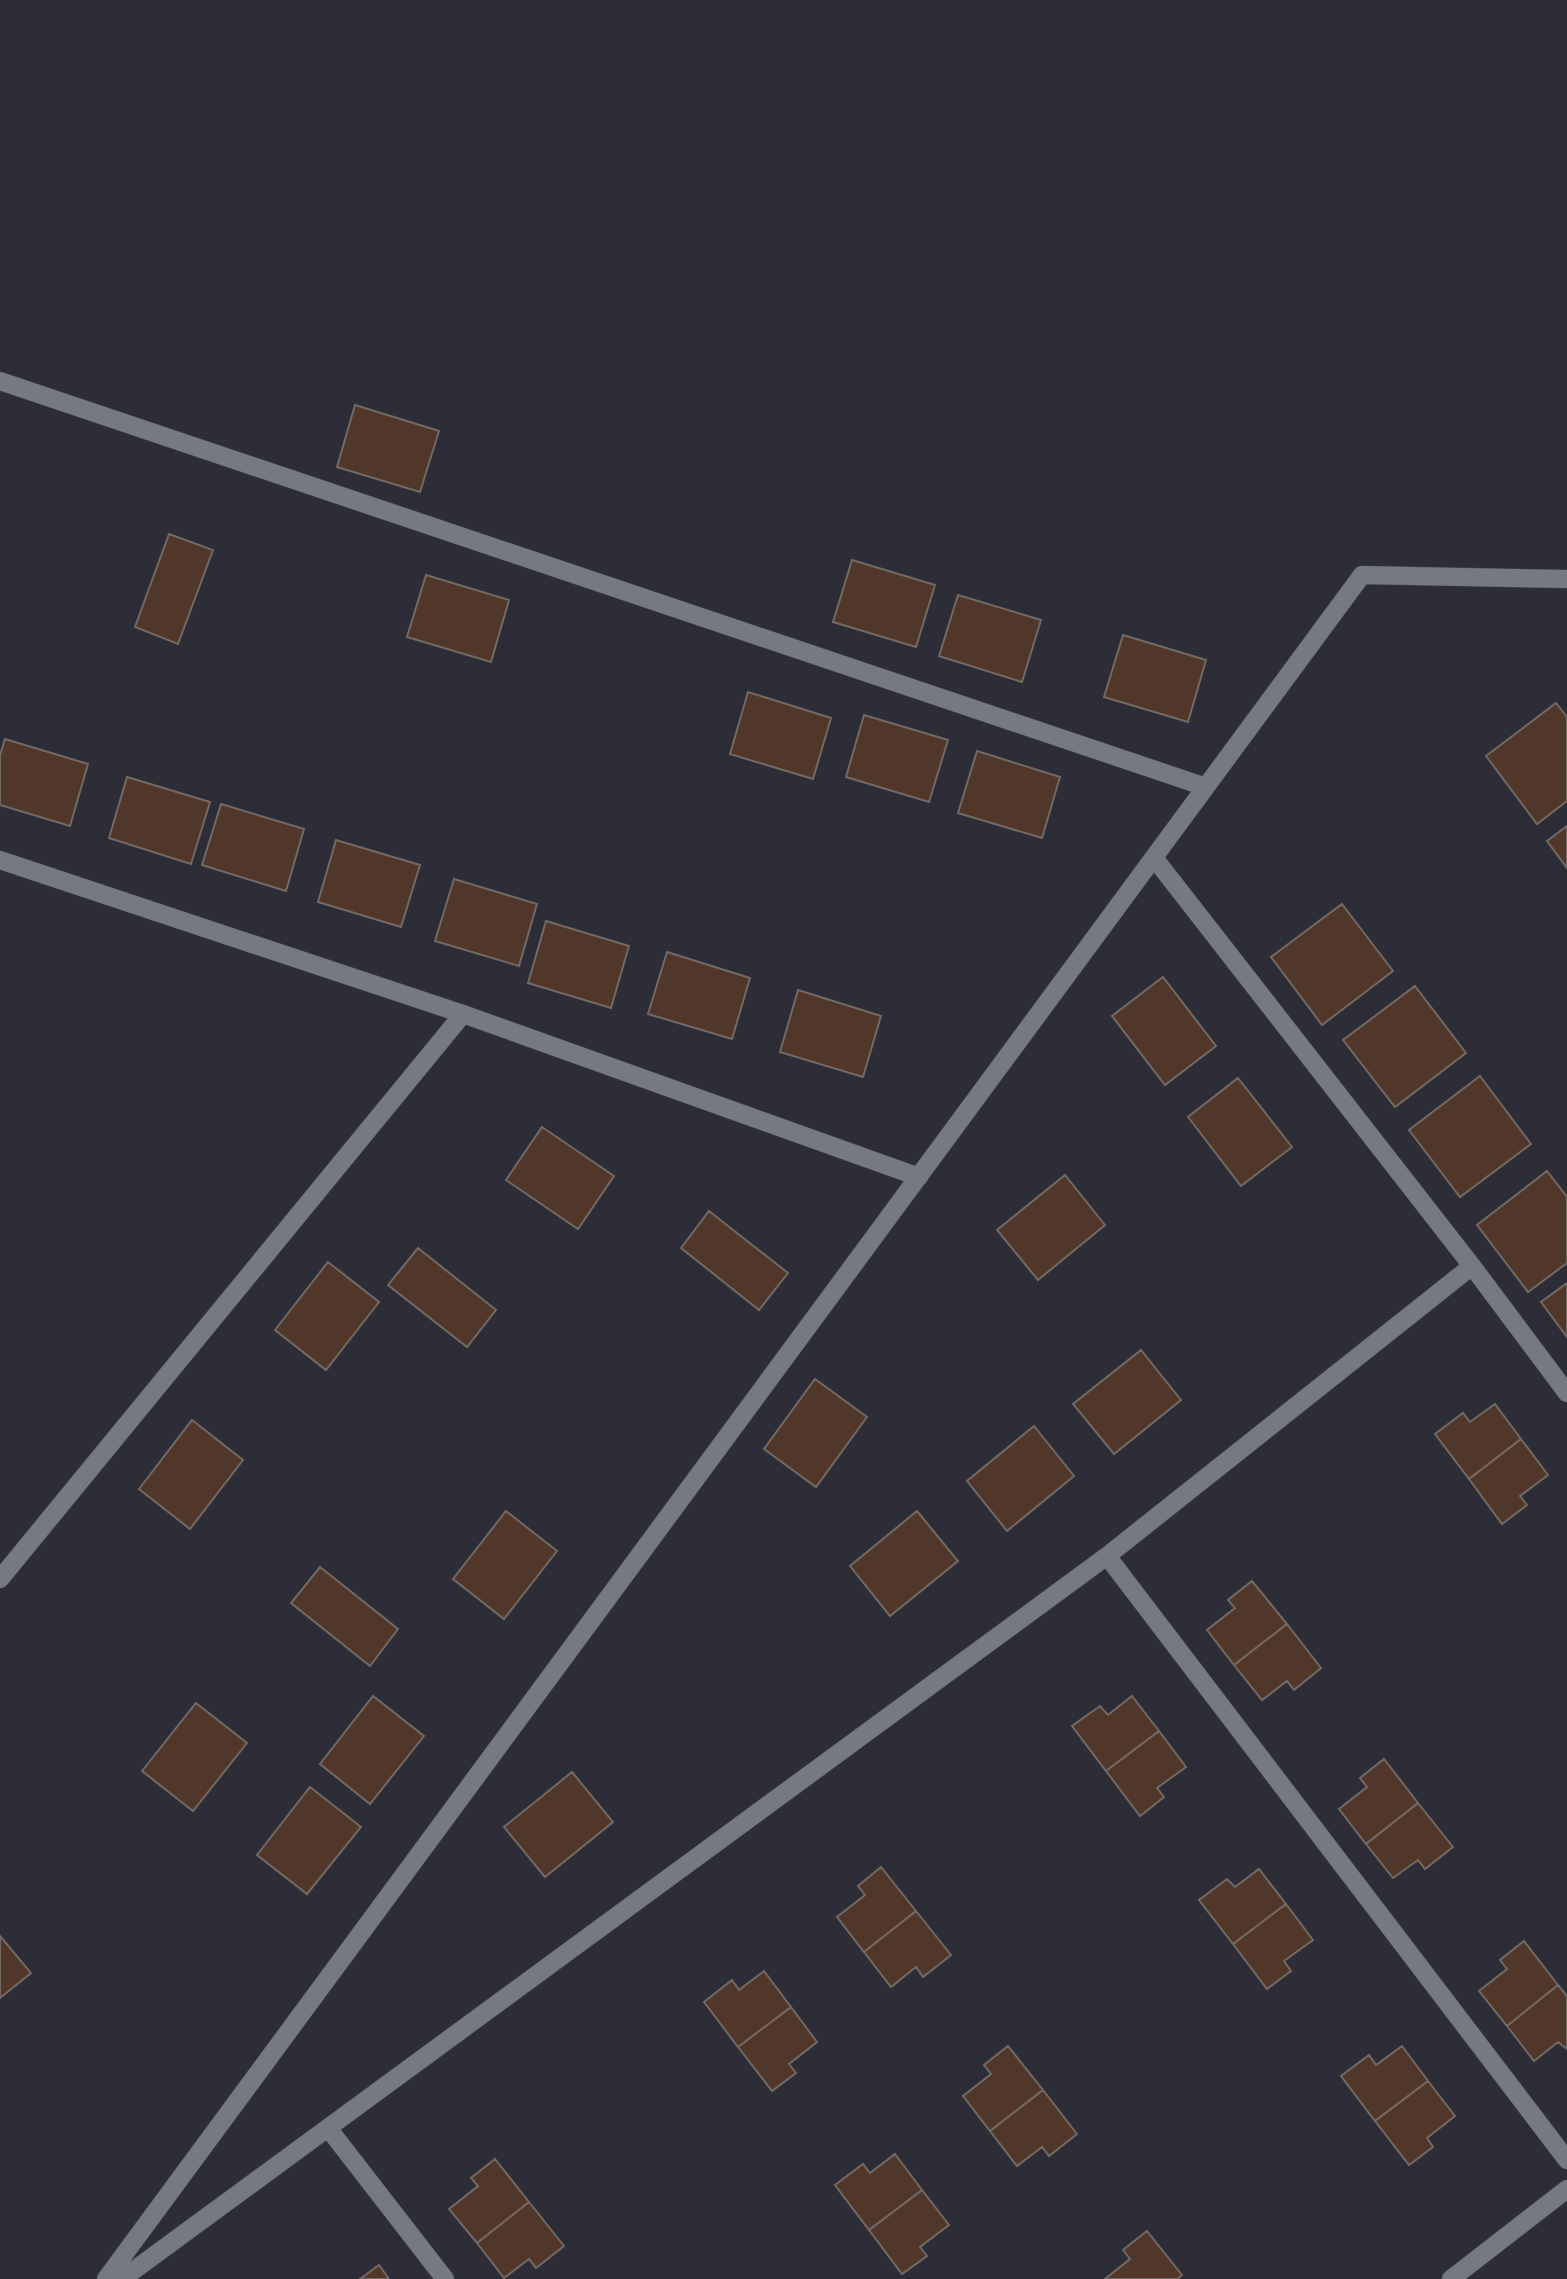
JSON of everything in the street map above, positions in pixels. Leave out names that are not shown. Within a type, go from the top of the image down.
[{"type":"street","points":[[0,381],[1206,787]]},
{"type":"street","points":[[106,2279],[1362,575],[1567,579]]},
{"type":"street","points":[[1155,859],[1472,1266],[1567,1393]]},
{"type":"street","points":[[0,860],[463,1014],[919,1177]]},
{"type":"street","points":[[0,1579],[463,1014]]},
{"type":"street","points":[[122,2279],[143,2273],[328,2128],[1107,1556],[1472,1266]]},
{"type":"street","points":[[1107,1556],[1567,2160]]},
{"type":"street","points":[[328,2128],[445,2279]]},
{"type":"street","points":[[1451,2279],[1567,2189]]},
{"type":"building","points":[[355,405],[439,431],[420,492],[337,467]]},
{"type":"building","points":[[169,534],[213,550],[178,644],[135,627]]},
{"type":"building","points":[[852,560],[935,585],[916,647],[833,622]]},
{"type":"building","points":[[426,575],[509,600],[491,662],[407,637]]},
{"type":"building","points":[[958,595],[1041,620],[1022,682],[939,656]]},
{"type":"building","points":[[1123,635],[1206,660],[1188,722],[1104,697]]},
{"type":"building","points":[[748,692],[831,718],[813,779],[730,754]]},
{"type":"building","points":[[1556,703],[1567,717],[1567,801],[1537,824],[1486,756]]},
{"type":"building","points":[[864,715],[948,740],[929,802],[846,777]]},
{"type":"building","points":[[5,739],[88,764],[70,826],[0,805],[0,755]]},
{"type":"building","points":[[977,751],[1060,777],[1042,838],[958,813]]},
{"type":"building","points":[[127,777],[210,802],[191,864],[109,838]]},
{"type":"building","points":[[221,804],[304,829],[286,891],[202,865]]},
{"type":"building","points":[[1567,826],[1567,868],[1547,841]]},
{"type":"building","points":[[336,840],[420,865],[401,927],[318,902]]},
{"type":"building","points":[[454,879],[537,904],[519,966],[435,941]]},
{"type":"building","points":[[1342,904],[1393,971],[1322,1025],[1271,957]]},
{"type":"building","points":[[546,921],[629,946],[611,1008],[528,983]]},
{"type":"building","points":[[667,952],[750,978],[732,1039],[648,1014]]},
{"type":"building","points":[[1163,977],[1216,1046],[1165,1085],[1112,1016]]},
{"type":"building","points":[[1415,986],[1466,1053],[1395,1107],[1343,1040]]},
{"type":"building","points":[[798,990],[881,1016],[863,1077],[780,1052]]},
{"type":"building","points":[[1480,1076],[1531,1144],[1460,1197],[1409,1130]]},
{"type":"building","points":[[1238,1078],[1292,1147],[1241,1186],[1188,1117]]},
{"type":"building","points":[[542,1127],[614,1176],[578,1229],[506,1180]]},
{"type":"building","points":[[1547,1171],[1567,1197],[1567,1263],[1528,1292],[1477,1225]]},
{"type":"building","points":[[1065,1175],[1105,1225],[1038,1280],[997,1230]]},
{"type":"building","points":[[709,1211],[788,1273],[759,1310],[681,1248]]},
{"type":"building","points":[[418,1248],[496,1310],[467,1347],[388,1285]]},
{"type":"building","points":[[328,1262],[379,1302],[326,1370],[275,1330]]},
{"type":"building","points":[[1567,1283],[1567,1337],[1541,1302]]},
{"type":"building","points":[[1141,1350],[1181,1400],[1114,1454],[1073,1404]]},
{"type":"building","points":[[815,1379],[867,1417],[816,1487],[764,1449]]},
{"type":"building","points":[[1495,1404],[1521,1439],[1469,1479],[1435,1434],[1463,1413],[1470,1422]]},
{"type":"building","points":[[192,1420],[243,1460],[190,1529],[139,1489]]},
{"type":"building","points":[[1034,1426],[1074,1476],[1007,1531],[967,1481]]},
{"type":"building","points":[[1521,1439],[1548,1475],[1520,1496],[1527,1505],[1502,1524],[1469,1479]]},
{"type":"building","points":[[506,1511],[557,1551],[504,1619],[453,1579]]},
{"type":"building","points":[[917,1511],[958,1561],[890,1616],[850,1566]]},
{"type":"building","points":[[320,1567],[398,1629],[370,1666],[291,1603]]},
{"type":"building","points":[[1252,1581],[1287,1624],[1234,1665],[1207,1630],[1235,1608],[1228,1600]]},
{"type":"building","points":[[1287,1624],[1321,1668],[1294,1690],[1287,1681],[1262,1700],[1234,1665]]},
{"type":"building","points":[[373,1696],[424,1736],[370,1804],[320,1764]]},
{"type":"building","points":[[1132,1696],[1159,1731],[1106,1771],[1072,1726],[1100,1706],[1108,1715]]},
{"type":"building","points":[[196,1703],[247,1743],[193,1811],[142,1771]]},
{"type":"building","points":[[1159,1731],[1186,1767],[1157,1788],[1164,1797],[1140,1816],[1106,1771]]},
{"type":"building","points":[[1384,1759],[1418,1803],[1366,1844],[1339,1809],[1367,1787],[1360,1778]]},
{"type":"building","points":[[572,1772],[613,1822],[545,1877],[504,1827]]},
{"type":"building","points":[[310,1787],[361,1827],[307,1894],[257,1855]]},
{"type":"building","points":[[1418,1803],[1453,1847],[1425,1869],[1418,1860],[1393,1878],[1366,1844]]},
{"type":"building","points":[[881,1867],[916,1911],[864,1952],[837,1917],[865,1895],[858,1886]]},
{"type":"building","points":[[1259,1869],[1286,1904],[1233,1944],[1199,1900],[1227,1879],[1235,1887]]},
{"type":"building","points":[[1286,1904],[1313,1940],[1284,1961],[1291,1971],[1267,1989],[1233,1944]]},
{"type":"building","points":[[916,1911],[951,1955],[923,1977],[916,1967],[891,1987],[864,1952]]},
{"type":"building","points":[[0,1936],[31,1973],[0,1998]]},
{"type":"building","points":[[1524,1941],[1558,1985],[1507,2026],[1479,1991],[1507,1969],[1500,1960]]},
{"type":"building","points":[[764,1971],[791,2007],[738,2047],[704,2002],[732,1980],[739,1990]]},
{"type":"building","points":[[1558,1985],[1567,1996],[1567,2049],[1558,2042],[1534,2061],[1507,2026]]},
{"type":"building","points":[[791,2007],[817,2042],[789,2064],[796,2073],[772,2091],[738,2047]]},
{"type":"building","points":[[1008,2046],[1043,2090],[990,2131],[963,2096],[991,2074],[984,2065]]},
{"type":"building","points":[[1402,2046],[1428,2081],[1375,2121],[1341,2076],[1369,2055],[1376,2065]]},
{"type":"building","points":[[1428,2081],[1455,2116],[1427,2138],[1433,2147],[1409,2165],[1375,2121]]},
{"type":"building","points":[[1043,2090],[1077,2134],[1049,2156],[1042,2147],[1017,2166],[990,2131]]},
{"type":"building","points":[[895,2154],[922,2190],[869,2230],[835,2185],[863,2164],[870,2173]]},
{"type":"building","points":[[495,2159],[529,2202],[477,2243],[449,2209],[478,2186],[471,2178]]},
{"type":"building","points":[[922,2190],[949,2225],[920,2247],[927,2256],[902,2274],[869,2230]]},
{"type":"building","points":[[529,2202],[564,2246],[536,2268],[529,2259],[504,2278],[477,2243]]},
{"type":"building","points":[[1147,2231],[1182,2275],[1177,2279],[1105,2279],[1130,2259],[1123,2250]]},
{"type":"building","points":[[379,2265],[389,2279],[360,2279]]}]
